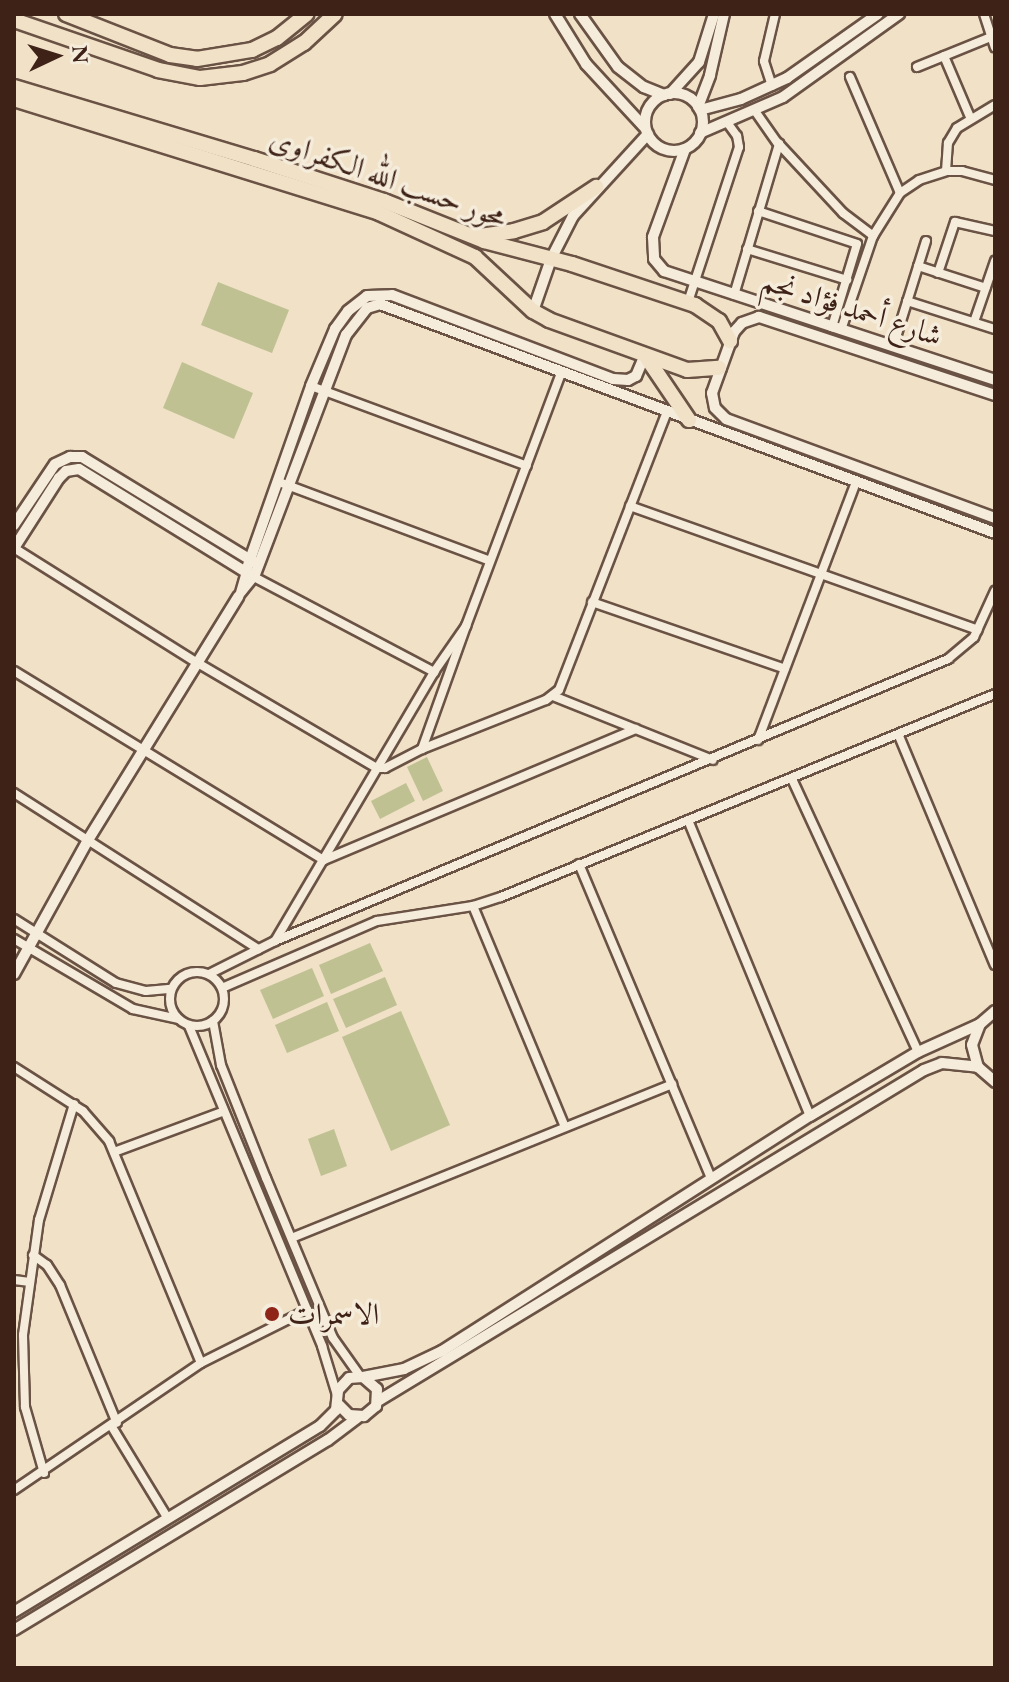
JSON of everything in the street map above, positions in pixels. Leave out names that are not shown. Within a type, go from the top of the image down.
[{"type":"main road","points":[[66,14],[170,55],[211,59],[265,45],[307,14]]},
{"type":"main road","points":[[14,20],[158,70],[200,78],[228,76],[270,64],[304,43],[335,14]]},
{"type":"main road","name":"محور حسب الله الكفراوى","points":[[14,87],[356,191],[469,236],[688,302],[714,316],[730,341]]},
{"type":"main road","name":"محور حسب الله الكفراوى","points":[[14,99],[351,203],[407,224],[484,263],[533,311],[646,357],[693,371],[719,368]]},
{"type":"main road","points":[[469,236],[529,227],[557,215],[596,187]]},
{"type":"main road","points":[[646,357],[689,420]]},
{"type":"street","points":[[555,14],[586,64],[661,148],[685,149],[700,133],[755,111],[796,89],[899,14]]},
{"type":"street","points":[[580,14],[618,67],[644,87],[689,98],[699,109]]},
{"type":"street","points":[[533,311],[551,259],[573,216],[596,187],[627,160],[647,132],[650,106],[667,94],[699,62],[714,14]]},
{"type":"street","points":[[700,133],[699,109],[724,14]]},
{"type":"street","points":[[772,86],[764,61],[775,14]]},
{"type":"street","points":[[699,109],[772,86],[801,70],[878,14]]},
{"type":"street","points":[[984,14],[995,47]]},
{"type":"street","points":[[917,67],[991,37]]},
{"type":"street","points":[[944,56],[970,117]]},
{"type":"street","points":[[850,77],[900,193]]},
{"type":"street","points":[[946,171],[948,143],[957,128],[970,117],[995,105]]},
{"type":"street","points":[[755,111],[779,144],[843,213],[873,236]]},
{"type":"street","points":[[688,302],[739,147],[737,136],[727,122]]},
{"type":"street","points":[[734,295],[779,144]]},
{"type":"street","name":"شارع أحمد فؤاد نجم","points":[[685,149],[653,237],[652,252],[664,271],[995,380]]},
{"type":"street","points":[[836,328],[873,236],[889,206],[900,193],[919,180],[946,171],[962,171],[995,180]]},
{"type":"street","points":[[758,211],[855,242],[836,328]]},
{"type":"street","points":[[938,273],[955,222],[995,231]]},
{"type":"street","points":[[893,347],[926,241]]},
{"type":"street","points":[[747,249],[847,280]]},
{"type":"street","points":[[974,322],[995,261]]},
{"type":"street","points":[[918,266],[986,288]]},
{"type":"street","points":[[284,484],[311,386],[339,323],[375,294],[392,295],[618,380],[636,376],[646,357]]},
{"type":"street","points":[[907,301],[995,329]]},
{"type":"street","points":[[364,304],[389,306],[561,373],[995,533]]},
{"type":"street","points":[[14,974],[34,932],[88,840],[238,597],[348,330],[364,304]]},
{"type":"street","name":"شارع أحمد فؤاد نجم","points":[[730,341],[742,323],[766,317],[995,395]]},
{"type":"street","points":[[730,341],[712,398],[715,408],[726,419],[995,518]]},
{"type":"street","points":[[422,749],[561,373]]},
{"type":"street","points":[[311,386],[527,466]]},
{"type":"street","points":[[379,769],[553,696],[562,684],[667,412]]},
{"type":"street","points":[[14,525],[55,464],[70,457],[82,457],[254,562]]},
{"type":"street","points":[[379,769],[196,662],[14,548],[59,478],[66,471],[79,469],[250,574],[434,672]]},
{"type":"street","points":[[758,740],[856,482]]},
{"type":"street","points":[[284,484],[490,561]]},
{"type":"street","points":[[630,506],[978,630]]},
{"type":"street","points":[[178,1019],[171,1009],[171,989],[183,975],[196,972],[209,974],[275,941],[948,659],[963,649],[978,630],[995,591]]},
{"type":"street","points":[[592,602],[785,669]]},
{"type":"street","points":[[275,941],[434,672],[466,626]]},
{"type":"street","points":[[14,671],[324,860]]},
{"type":"street","points":[[222,988],[377,921],[473,906],[899,736],[995,694]]},
{"type":"street","points":[[553,696],[713,760]]},
{"type":"street","points":[[324,860],[636,729]]},
{"type":"street","points":[[899,736],[995,965]]},
{"type":"street","points":[[792,779],[918,1052]]},
{"type":"street","points":[[14,793],[258,949]]},
{"type":"street","points":[[688,820],[810,1116]]},
{"type":"street","points":[[579,864],[711,1178]]},
{"type":"street","points":[[473,906],[564,1125]]},
{"type":"street","points":[[14,919],[116,983],[146,991],[171,989]]},
{"type":"street","points":[[14,939],[133,1009],[178,1019],[189,1026],[222,1112],[307,1310],[338,1400],[345,1412],[358,1417]]},
{"type":"street","points":[[209,974],[222,988],[223,1005],[213,1021],[221,1065],[333,1338],[362,1376],[373,1384],[378,1401]]},
{"type":"street","points":[[14,1612],[320,1426],[338,1400],[345,1381],[404,1369],[442,1351],[605,1244],[810,1116],[918,1052],[980,1024],[995,1011]]},
{"type":"street","points":[[189,1026],[213,1021]]},
{"type":"street","points":[[980,1024],[972,1045],[978,1067],[995,1082]]},
{"type":"street","points":[[14,1630],[328,1440],[358,1417],[369,1414],[378,1401],[924,1070],[942,1063],[978,1067]]},
{"type":"street","points":[[14,1067],[74,1104],[97,1124],[114,1152],[201,1363]]},
{"type":"street","points":[[294,1237],[564,1125],[672,1084]]},
{"type":"street","points":[[44,1473],[25,1407],[19,1334],[43,1200],[74,1104]]},
{"type":"street","points":[[114,1152],[222,1112]]},
{"type":"street","points":[[605,1244],[615,1259]]},
{"type":"street","points":[[33,1255],[52,1270],[60,1285],[114,1425],[167,1517]]},
{"type":"street","points":[[14,1280],[30,1282]]},
{"type":"street","points":[[14,1490],[44,1473],[201,1363],[307,1310]]},
{"type":"green space","points":[[218,282],[289,310],[272,353],[201,325]]},
{"type":"green space","points":[[182,362],[253,393],[234,439],[163,408]]},
{"type":"green space","points":[[427,757],[443,791],[423,801],[407,767]]},
{"type":"green space","points":[[406,783],[415,801],[380,819],[371,801]]},
{"type":"green space","points":[[370,943],[383,971],[331,994],[319,965]]},
{"type":"green space","points":[[312,968],[324,996],[273,1019],[260,990]]},
{"type":"green space","points":[[385,977],[397,1005],[346,1028],[333,999]]},
{"type":"green space","points":[[327,1002],[339,1031],[287,1053],[275,1025]]},
{"type":"green space","points":[[401,1011],[450,1125],[391,1151],[342,1037]]},
{"type":"green space","points":[[334,1129],[347,1166],[321,1176],[308,1139]]},
{"type":"place","name":"الاسمرات","points":[[272,1314]]}]
